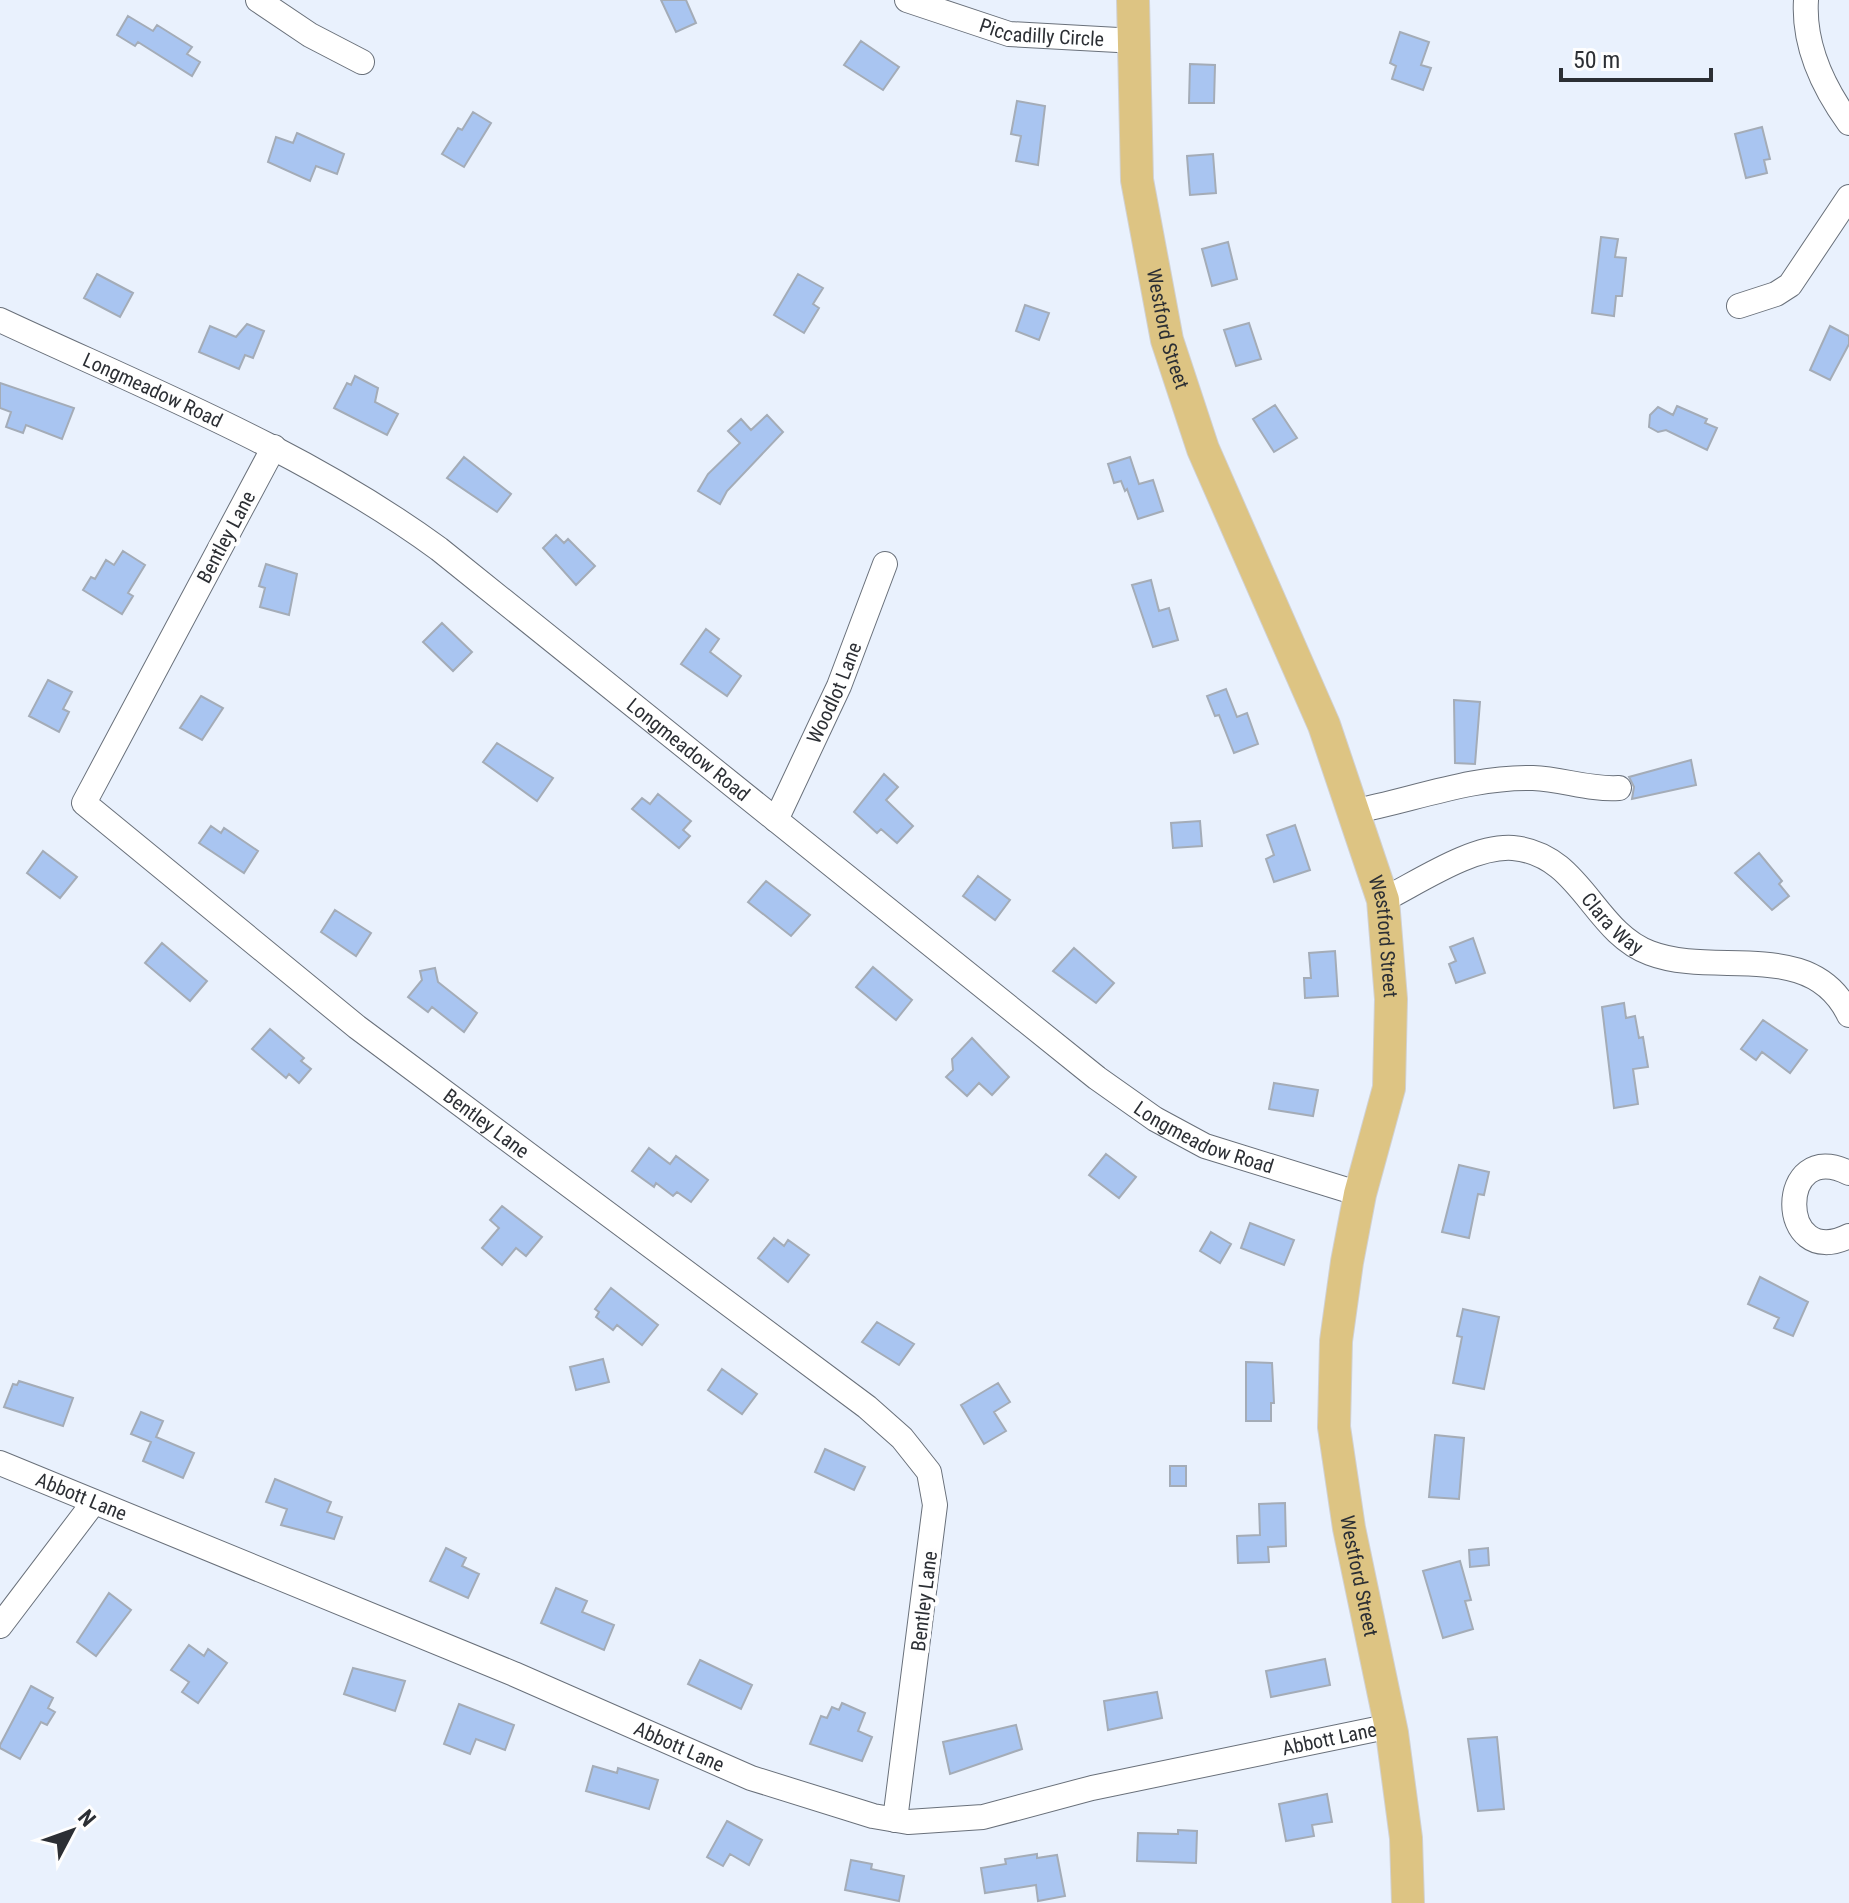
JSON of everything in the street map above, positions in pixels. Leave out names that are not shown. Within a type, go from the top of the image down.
[{"type":"main road","name":"Westford Street","points":[[1133,0],[1137,180],[1167,340],[1203,449],[1300,663],[1356,811],[1383,900],[1391,999],[1389,1088],[1360,1194],[1336,1341],[1334,1427],[1349,1528],[1391,1726],[1406,1838],[1408,1903]]},
{"type":"street","points":[[258,0],[310,35],[362,62]]},
{"type":"street","name":"Piccadilly Circle","points":[[907,0],[1009,34],[1136,41]]},
{"type":"street","points":[[1806,0],[1809,37],[1817,68],[1829,96],[1849,123]]},
{"type":"street","points":[[1739,306],[1776,294],[1790,285],[1849,197]]},
{"type":"street","name":"Longmeadow Road","points":[[0,320],[274,447],[379,505],[427,540],[1085,1068],[1155,1119],[1205,1146],[1360,1194]]},
{"type":"street","name":"Bentley Lane","points":[[274,447],[84,803],[357,1027],[867,1407],[911,1449],[929,1472],[935,1505],[895,1820]]},
{"type":"street","name":"Woodlot Lane","points":[[776,820],[821,728],[885,564]]},
{"type":"street","points":[[1356,811],[1462,787],[1531,777],[1596,790],[1619,788]]},
{"type":"street","name":"Clara Way","points":[[1383,900],[1476,854],[1497,848],[1524,851],[1552,861],[1569,873],[1613,927],[1637,947],[1665,958],[1794,968],[1828,986],[1849,1015]]},
{"type":"street","points":[[1848,1171],[1832,1167],[1808,1173],[1794,1193],[1792,1209],[1798,1224],[1809,1236],[1832,1242],[1849,1236]]},
{"type":"street","name":"Abbott Lane","points":[[0,1463],[514,1674],[751,1778],[895,1820],[908,1822],[983,1817],[1092,1788],[1391,1726]]},
{"type":"street","points":[[0,1626],[94,1502]]},
{"type":"building","points":[[661,0],[686,0],[696,23],[676,32]]},
{"type":"building","points":[[128,16],[153,31],[157,25],[192,47],[187,54],[200,62],[192,76],[138,42],[135,46],[117,35]]},
{"type":"building","points":[[1400,32],[1429,42],[1421,65],[1431,68],[1423,90],[1392,79],[1396,66],[1390,63]]},
{"type":"building","points":[[861,41],[899,67],[883,90],[844,65]]},
{"type":"building","points":[[1190,64],[1215,65],[1214,103],[1189,103]]},
{"type":"building","points":[[1017,101],[1045,106],[1038,165],[1016,161],[1021,136],[1011,134]]},
{"type":"building","points":[[473,112],[491,123],[464,167],[442,154],[458,128],[462,130]]},
{"type":"building","points":[[1762,127],[1770,159],[1764,160],[1767,173],[1746,178],[1735,134]]},
{"type":"building","points":[[297,133],[344,154],[337,174],[316,166],[310,181],[268,162],[276,137],[293,143]]},
{"type":"building","points":[[1213,154],[1216,193],[1190,195],[1187,156]]},
{"type":"building","points":[[1601,237],[1618,239],[1615,257],[1626,258],[1622,296],[1616,296],[1614,316],[1592,313]]},
{"type":"building","points":[[1228,242],[1237,279],[1212,286],[1202,249]]},
{"type":"building","points":[[97,274],[133,293],[120,317],[84,298]]},
{"type":"building","points":[[798,274],[823,288],[813,304],[819,308],[804,333],[774,315]]},
{"type":"building","points":[[1025,305],[1049,313],[1039,340],[1016,331]]},
{"type":"building","points":[[1249,323],[1261,359],[1236,366],[1224,330]]},
{"type":"building","points":[[247,324],[264,331],[253,358],[245,355],[239,369],[199,352],[210,326],[236,337]]},
{"type":"building","points":[[1830,326],[1849,336],[1849,344],[1830,380],[1810,370]]},
{"type":"building","points":[[355,376],[378,388],[375,402],[398,414],[387,435],[334,408],[347,383],[351,385]]},
{"type":"building","points":[[0,383],[74,408],[62,439],[26,425],[23,433],[6,427],[11,412],[0,408]]},
{"type":"building","points":[[1275,405],[1297,438],[1274,452],[1253,419]]},
{"type":"building","points":[[1677,406],[1707,419],[1705,423],[1717,428],[1707,450],[1666,430],[1658,432],[1649,427],[1650,415],[1658,407],[1673,415]]},
{"type":"building","points":[[767,415],[783,432],[727,491],[720,504],[698,491],[708,474],[740,443],[728,431],[741,419],[751,430]]},
{"type":"building","points":[[464,457],[511,494],[497,512],[447,478]]},
{"type":"building","points":[[1130,457],[1139,484],[1153,480],[1163,511],[1138,519],[1127,489],[1125,491],[1121,481],[1114,483],[1108,464]]},
{"type":"building","points":[[556,535],[564,543],[568,539],[595,566],[576,585],[543,548]]},
{"type":"building","points":[[123,551],[145,565],[128,593],[133,596],[122,614],[83,590],[91,577],[95,579],[106,560],[114,565]]},
{"type":"building","points":[[266,564],[297,574],[289,615],[260,607],[265,588],[259,586]]},
{"type":"building","points":[[1151,580],[1159,611],[1169,608],[1178,640],[1153,647],[1132,585]]},
{"type":"building","points":[[442,623],[472,652],[453,671],[423,642]]},
{"type":"building","points":[[706,629],[719,639],[710,652],[741,676],[727,696],[681,664]]},
{"type":"building","points":[[48,680],[72,692],[63,709],[69,712],[59,732],[29,716]]},
{"type":"building","points":[[1226,689],[1237,717],[1247,713],[1258,744],[1234,753],[1219,715],[1215,716],[1207,696]]},
{"type":"building","points":[[201,696],[223,708],[202,740],[180,728]]},
{"type":"building","points":[[1454,700],[1480,702],[1475,764],[1455,763]]},
{"type":"building","points":[[497,743],[553,778],[537,801],[483,762]]},
{"type":"building","points":[[1691,760],[1696,785],[1632,799],[1634,787],[1629,777]]},
{"type":"building","points":[[884,774],[898,787],[886,800],[913,826],[897,843],[881,829],[877,833],[854,812]]},
{"type":"building","points":[[658,794],[691,821],[683,830],[690,836],[679,848],[632,809],[642,798],[650,804]]},
{"type":"building","points":[[1200,821],[1202,846],[1173,848],[1171,823]]},
{"type":"building","points":[[1295,825],[1310,870],[1274,882],[1266,859],[1274,855],[1267,835]]},
{"type":"building","points":[[211,826],[221,833],[224,828],[258,851],[244,873],[199,843]]},
{"type":"building","points":[[43,851],[77,877],[60,898],[27,873]]},
{"type":"building","points":[[1759,853],[1782,881],[1779,884],[1789,896],[1772,910],[1735,873]]},
{"type":"building","points":[[978,876],[1010,900],[995,920],[963,896]]},
{"type":"building","points":[[766,881],[810,915],[791,936],[748,902]]},
{"type":"building","points":[[335,910],[371,933],[356,956],[321,932]]},
{"type":"building","points":[[1473,938],[1485,973],[1456,983],[1449,964],[1456,961],[1450,947]]},
{"type":"building","points":[[162,943],[207,981],[190,1001],[145,963]]},
{"type":"building","points":[[1074,948],[1114,983],[1096,1003],[1053,971]]},
{"type":"building","points":[[1335,951],[1338,996],[1305,998],[1304,978],[1311,978],[1309,953]]},
{"type":"building","points":[[873,967],[912,1000],[896,1020],[856,987]]},
{"type":"building","points":[[435,968],[438,982],[477,1013],[464,1032],[432,1007],[428,1012],[408,997],[422,980],[420,971]]},
{"type":"building","points":[[1624,1003],[1626,1018],[1635,1016],[1639,1038],[1643,1037],[1648,1067],[1633,1069],[1638,1104],[1614,1108],[1602,1007]]},
{"type":"building","points":[[1763,1020],[1807,1050],[1790,1073],[1762,1052],[1756,1060],[1741,1049]]},
{"type":"building","points":[[270,1029],[304,1058],[301,1061],[311,1069],[299,1083],[289,1074],[286,1078],[252,1049]]},
{"type":"building","points":[[972,1038],[1009,1077],[992,1095],[979,1083],[967,1096],[946,1077],[953,1070],[952,1059]]},
{"type":"building","points":[[1274,1083],[1318,1090],[1313,1116],[1269,1109]]},
{"type":"building","points":[[649,1148],[670,1164],[676,1156],[708,1180],[691,1202],[677,1192],[673,1196],[656,1183],[654,1187],[632,1171]]},
{"type":"building","points":[[1106,1154],[1136,1177],[1119,1198],[1089,1175]]},
{"type":"building","points":[[1459,1165],[1489,1172],[1484,1195],[1478,1194],[1469,1238],[1442,1232]]},
{"type":"building","points":[[502,1206],[542,1237],[526,1256],[516,1248],[502,1265],[482,1248],[499,1228],[490,1220]]},
{"type":"building","points":[[1250,1223],[1294,1240],[1284,1265],[1241,1248]]},
{"type":"building","points":[[1211,1232],[1231,1244],[1220,1263],[1200,1251]]},
{"type":"building","points":[[774,1238],[784,1246],[788,1240],[809,1255],[788,1282],[758,1258]]},
{"type":"building","points":[[1760,1277],[1808,1302],[1793,1336],[1774,1328],[1779,1318],[1748,1304]]},
{"type":"building","points":[[611,1288],[658,1325],[642,1345],[617,1325],[613,1330],[596,1317],[599,1312],[595,1309]]},
{"type":"building","points":[[1463,1309],[1499,1317],[1484,1389],[1453,1383],[1462,1337],[1457,1336]]},
{"type":"building","points":[[877,1322],[914,1344],[899,1365],[862,1342]]},
{"type":"building","points":[[603,1359],[609,1382],[576,1390],[570,1367]]},
{"type":"building","points":[[1246,1362],[1272,1363],[1274,1403],[1271,1403],[1271,1421],[1246,1421]]},
{"type":"building","points":[[722,1369],[757,1394],[742,1414],[708,1390]]},
{"type":"building","points":[[19,1381],[73,1398],[63,1426],[4,1407],[13,1384],[17,1385]]},
{"type":"building","points":[[998,1383],[1010,1402],[994,1412],[1006,1431],[984,1444],[961,1405]]},
{"type":"building","points":[[141,1412],[163,1421],[156,1437],[194,1453],[183,1478],[143,1461],[151,1442],[131,1434]]},
{"type":"building","points":[[1435,1435],[1464,1438],[1459,1499],[1429,1497]]},
{"type":"building","points":[[825,1449],[865,1467],[854,1490],[815,1472]]},
{"type":"building","points":[[1170,1466],[1186,1466],[1186,1486],[1170,1486]]},
{"type":"building","points":[[275,1479],[331,1502],[327,1512],[342,1517],[334,1539],[281,1525],[287,1509],[266,1502]]},
{"type":"building","points":[[1285,1503],[1286,1546],[1268,1547],[1269,1562],[1238,1563],[1237,1536],[1260,1535],[1259,1504]]},
{"type":"building","points":[[446,1548],[466,1558],[462,1566],[479,1574],[468,1598],[430,1581]]},
{"type":"building","points":[[1488,1548],[1489,1565],[1470,1567],[1469,1550]]},
{"type":"building","points":[[1460,1561],[1471,1600],[1465,1601],[1473,1629],[1443,1638],[1423,1571]]},
{"type":"building","points":[[556,1588],[587,1601],[582,1612],[614,1625],[604,1650],[541,1623]]},
{"type":"building","points":[[109,1593],[131,1610],[96,1656],[77,1642]]},
{"type":"building","points":[[189,1645],[204,1656],[208,1649],[227,1663],[198,1703],[182,1692],[189,1682],[171,1670]]},
{"type":"building","points":[[1325,1659],[1330,1685],[1271,1697],[1266,1671]]},
{"type":"building","points":[[700,1660],[752,1685],[741,1709],[688,1684]]},
{"type":"building","points":[[353,1668],[405,1681],[395,1711],[344,1694]]},
{"type":"building","points":[[31,1686],[53,1698],[48,1708],[55,1712],[47,1725],[41,1722],[20,1759],[0,1748],[0,1745]]},
{"type":"building","points":[[1157,1692],[1162,1718],[1108,1730],[1104,1701]]},
{"type":"building","points":[[842,1703],[865,1713],[858,1731],[872,1737],[862,1761],[810,1744],[821,1716],[827,1718],[832,1707],[839,1710]]},
{"type":"building","points":[[459,1704],[514,1725],[505,1750],[476,1739],[470,1754],[444,1744]]},
{"type":"building","points":[[1016,1725],[1022,1749],[950,1774],[943,1742]]},
{"type":"building","points":[[1497,1737],[1504,1809],[1478,1811],[1468,1739]]},
{"type":"building","points":[[593,1766],[617,1773],[618,1768],[658,1780],[649,1809],[586,1791]]},
{"type":"building","points":[[1327,1794],[1332,1822],[1312,1825],[1314,1836],[1286,1841],[1279,1804]]},
{"type":"building","points":[[727,1821],[762,1840],[749,1865],[730,1854],[723,1866],[707,1857]]},
{"type":"building","points":[[1178,1830],[1197,1831],[1196,1863],[1137,1861],[1138,1833],[1178,1834]]},
{"type":"building","points":[[1037,1854],[1037,1858],[1057,1855],[1065,1896],[1038,1901],[1036,1885],[985,1893],[981,1868],[1006,1864],[1005,1859]]},
{"type":"building","points":[[851,1860],[872,1864],[871,1869],[904,1876],[899,1901],[845,1890]]}]
